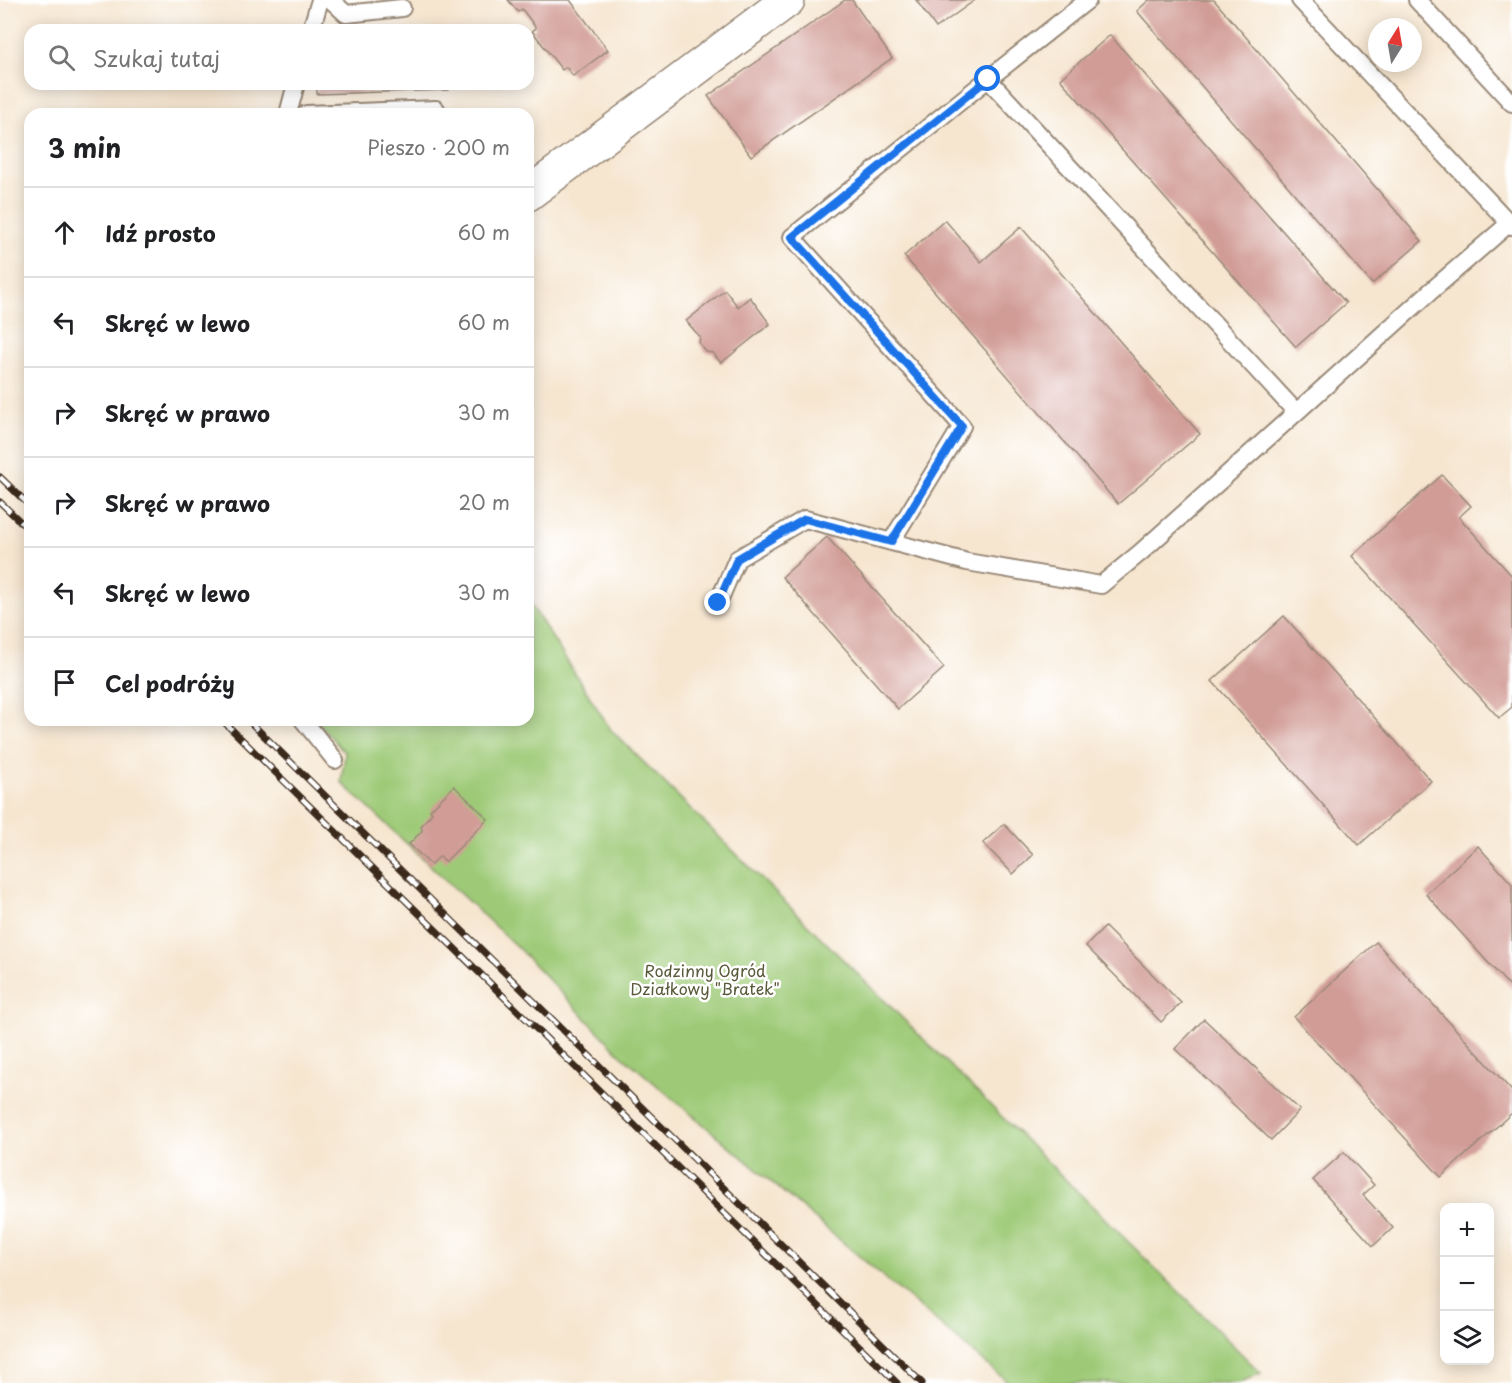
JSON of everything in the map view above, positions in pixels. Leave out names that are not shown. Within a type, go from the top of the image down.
[{"type":"street","points":[[534,190],[788,0]]},
{"type":"lane","points":[[313,24],[320,0]]},
{"type":"lane","points":[[331,0],[346,14],[402,8]]},
{"type":"lane","points":[[891,542],[962,426],[792,237],[1088,0]]},
{"type":"lane","points":[[718,603],[737,559],[805,519],[967,562],[1101,585],[1511,223],[1300,0]]},
{"type":"lane","points":[[1417,0],[1512,103]]},
{"type":"lane","points":[[988,79],[1296,412]]},
{"type":"lane","points":[[290,108],[294,90]]},
{"type":"lane","points":[[308,726],[335,760]]},
{"type":"green space","name":"Rodzinny Ogród Działkowy \"Bratek\"","points":[[534,609],[611,730],[1261,1373],[1239,1383],[1009,1383],[620,1054],[518,948],[341,782],[345,753],[321,726],[534,726]]},
{"type":"building","points":[[508,0],[570,0],[608,50],[573,76],[566,67],[562,70],[534,34],[536,28],[522,9],[518,12]]},
{"type":"building","points":[[845,0],[852,0],[892,58],[751,156],[708,96]]},
{"type":"building","points":[[916,0],[975,0],[936,28]]},
{"type":"building","points":[[1149,0],[1214,0],[1422,241],[1372,284],[1137,11]]},
{"type":"building","points":[[1110,35],[1346,303],[1296,347],[1060,79]]},
{"type":"building","points":[[317,90],[448,90],[317,94]]},
{"type":"building","points":[[945,220],[981,262],[1021,227],[1200,434],[1118,504],[904,256]]},
{"type":"building","points":[[725,290],[738,307],[750,297],[770,324],[721,363],[713,353],[706,352],[699,343],[700,337],[686,321]]},
{"type":"building","points":[[1442,475],[1471,506],[1459,517],[1512,576],[1512,707],[1499,718],[1352,556]]},
{"type":"building","points":[[827,537],[944,668],[898,709],[782,577]]},
{"type":"building","points":[[1284,616],[1431,781],[1359,845],[1212,681]]},
{"type":"building","points":[[454,786],[488,819],[445,862],[440,856],[431,865],[409,844],[422,831],[421,826],[432,813],[430,810]]},
{"type":"building","points":[[1004,824],[1033,855],[1013,874],[983,843]]},
{"type":"building","points":[[1478,846],[1512,884],[1512,989],[1426,894]]},
{"type":"building","points":[[1105,927],[1181,1003],[1161,1022],[1086,946]]},
{"type":"building","points":[[1376,942],[1512,1091],[1512,1113],[1441,1177],[1294,1017]]},
{"type":"building","points":[[1204,1019],[1300,1110],[1271,1140],[1175,1049]]},
{"type":"building","points":[[1344,1152],[1374,1185],[1363,1195],[1393,1228],[1373,1246],[1313,1180]]},
{"type":"railway","points":[[0,477],[24,500]]},
{"type":"railway","points":[[0,502],[24,525]]},
{"type":"railway","points":[[228,726],[897,1383]]},
{"type":"railway","points":[[254,726],[922,1383]]},
{"type":"route","points":[[718,603],[737,559],[805,519],[891,542],[962,426],[792,237],[988,79]]}]
